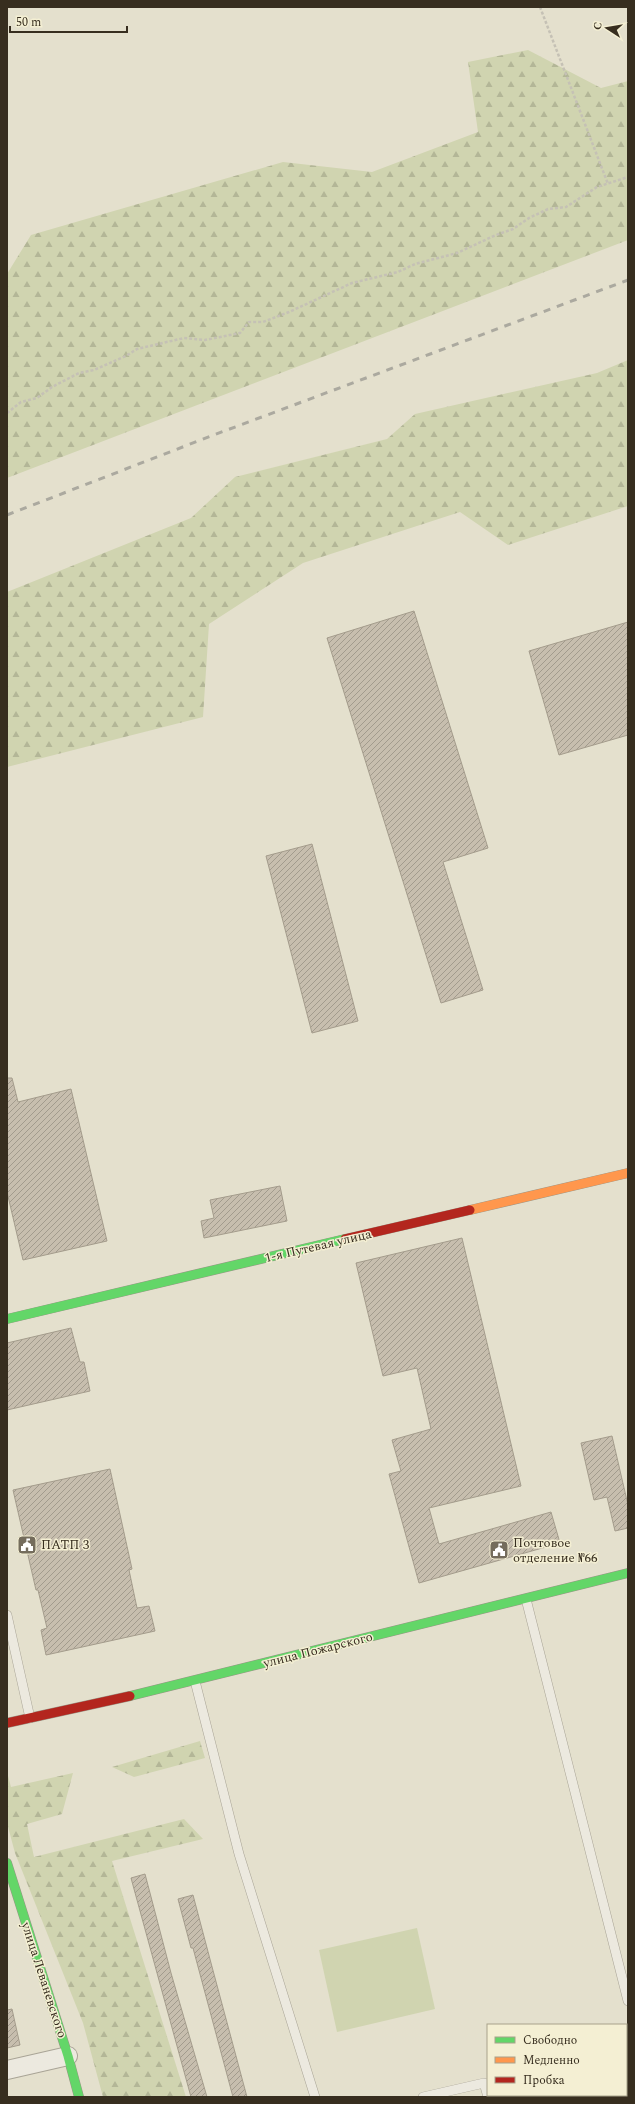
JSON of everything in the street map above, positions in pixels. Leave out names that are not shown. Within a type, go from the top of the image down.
[{"type":"street","name":"1-я Путевая улица","points":[[7,1319],[628,1173]]},
{"type":"street","name":"улица Пожарского","points":[[7,1723],[195,1681],[628,1573]]},
{"type":"street","name":"улица Леваневского","points":[[7,1863],[68,2056],[79,2097]]},
{"type":"street","points":[[7,2070],[68,2056]]},
{"type":"lane","points":[[526,1599],[628,2001]]},
{"type":"lane","points":[[7,1615],[30,1718]]},
{"type":"lane","points":[[195,1681],[239,1854],[316,2097]]},
{"type":"lane","points":[[423,2097],[484,2083],[487,2094]]},
{"type":"path","points":[[540,7],[608,184]]},
{"type":"path","points":[[7,413],[21,402],[37,398],[52,387],[79,373],[94,370],[126,356],[137,349],[184,338],[205,340],[240,333],[249,322],[263,322],[289,312],[352,283],[398,272],[415,264],[457,253],[513,229],[529,218],[548,209],[566,207],[597,187],[628,177]]},
{"type":"green space","points":[[528,50],[601,88],[628,81],[628,240],[7,478],[7,274],[31,235],[283,162],[372,172],[478,132],[468,62]]},
{"type":"green space","points":[[628,360],[628,506],[508,545],[460,512],[303,563],[209,624],[203,717],[7,767],[7,592],[191,518],[235,477],[387,439],[415,414],[597,373]]},
{"type":"green space","points":[[200,1741],[205,1758],[134,1777],[112,1767]]},
{"type":"green space","points":[[7,1772],[11,1787],[73,1773],[62,1814],[27,1824],[34,1857],[184,1819],[203,1839],[112,1861],[186,2097],[103,2097],[83,2023],[15,1853],[7,1823]]},
{"type":"green space","points":[[417,1928],[435,2009],[337,2032],[319,1950]]},
{"type":"building","points":[[414,611],[488,848],[443,862],[483,990],[441,1003],[327,638]]},
{"type":"building","points":[[628,622],[628,735],[559,755],[529,651]]},
{"type":"building","points":[[312,844],[358,1021],[312,1033],[266,856]]},
{"type":"building","points":[[7,1078],[12,1078],[18,1102],[71,1089],[107,1241],[23,1260],[7,1192]]},
{"type":"building","points":[[280,1186],[287,1221],[204,1238],[201,1221],[214,1218],[210,1200]]},
{"type":"building","points":[[462,1238],[521,1486],[429,1508],[439,1544],[551,1512],[560,1543],[419,1583],[389,1474],[401,1471],[392,1440],[431,1429],[417,1368],[383,1376],[356,1263]]},
{"type":"building","points":[[71,1328],[80,1362],[84,1362],[90,1391],[7,1410],[7,1343]]},
{"type":"building","points":[[612,1436],[628,1505],[628,1528],[615,1531],[607,1497],[594,1500],[581,1443]]},
{"type":"building","points":[[110,1469],[132,1569],[129,1570],[137,1608],[149,1606],[155,1631],[46,1655],[41,1630],[47,1628],[38,1590],[36,1590],[13,1490]]},
{"type":"building","points":[[145,1874],[171,1973],[207,2097],[191,2097],[131,1878]]},
{"type":"building","points":[[193,1895],[247,2097],[233,2097],[193,1948],[191,1948],[178,1899]]},
{"type":"building","points":[[12,2009],[20,2045],[7,2048],[7,2010]]},
{"type":"railway","points":[[7,515],[211,436],[628,280]]},
{"type":"traffic: fast","points":[[7,1319],[345,1239]]},
{"type":"traffic: fast","points":[[130,1696],[628,1573]]},
{"type":"traffic: fast","points":[[7,1863],[68,2056],[79,2097]]},
{"type":"traffic: slow","points":[[470,1210],[628,1173]]},
{"type":"traffic: jam","points":[[345,1239],[470,1210]]},
{"type":"traffic: jam","points":[[7,1723],[130,1696]]},
{"type":"place","name":"ПАТП 3","points":[[27,1545]]},
{"type":"place","name":"Почтовое отделение №66","points":[[499,1550]]}]
